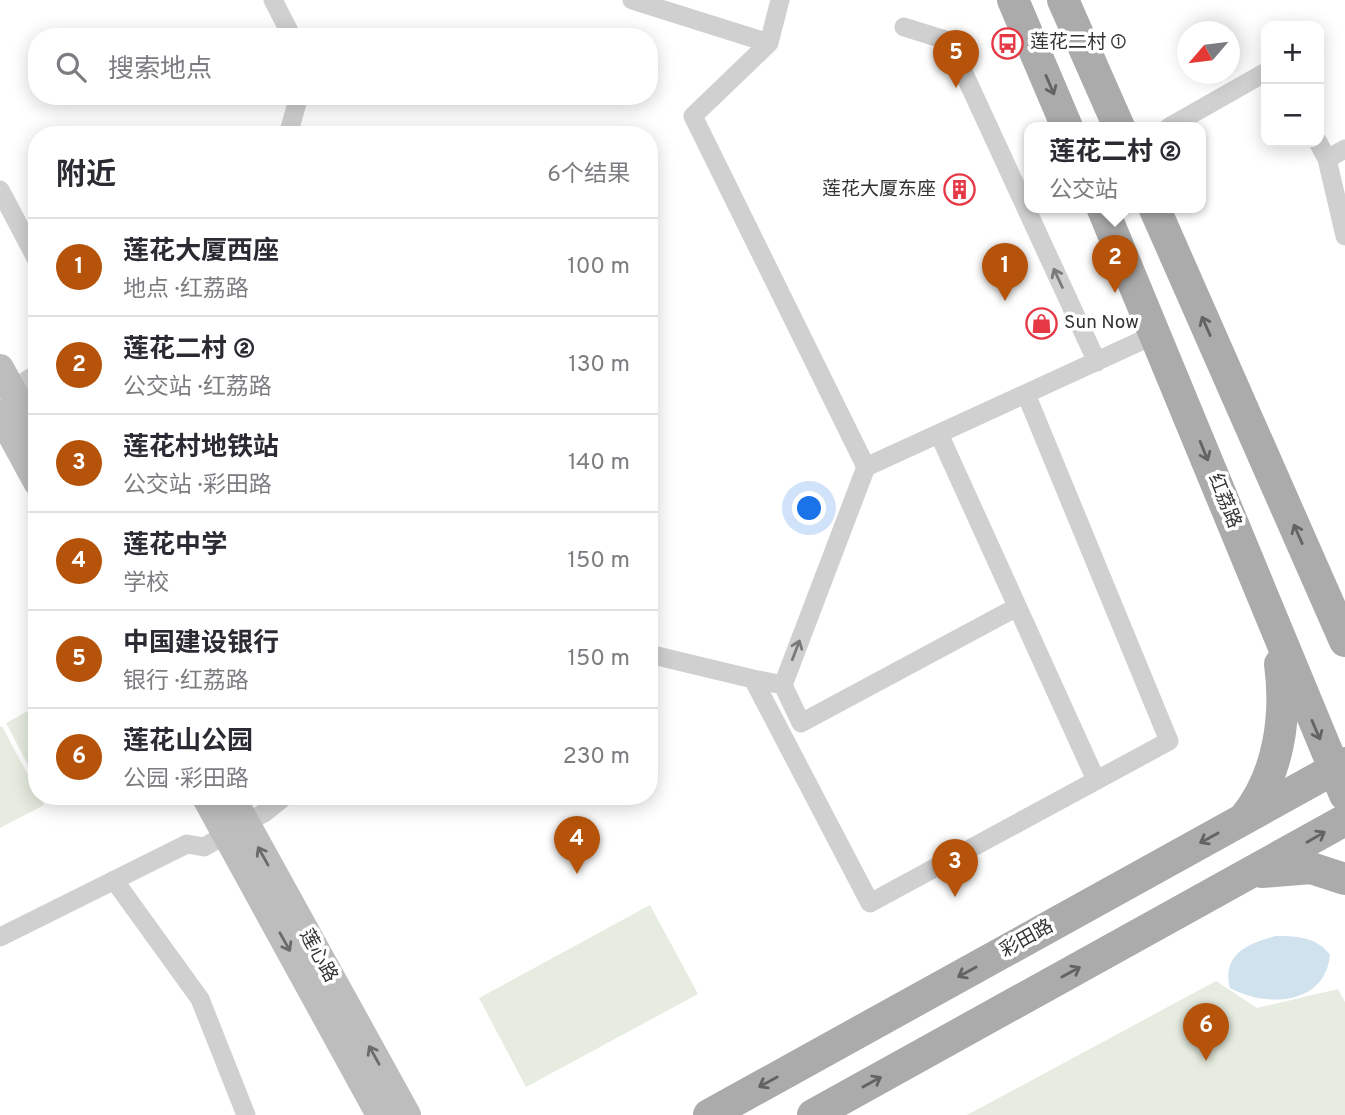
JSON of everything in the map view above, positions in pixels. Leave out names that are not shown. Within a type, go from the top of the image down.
[{"type":"main road","points":[[1013,0],[1065,122]]},
{"type":"main road","points":[[1063,0],[1117,122]]},
{"type":"main road","name":"红荔路","points":[[1105,213],[1189,412],[1266,605],[1341,776]]},
{"type":"main road","points":[[1157,213],[1345,641]]},
{"type":"main road","points":[[3,392],[28,424]]},
{"type":"main road","points":[[3,392],[28,458]]},
{"type":"main road","points":[[1189,412],[1235,392]]},
{"type":"main road","points":[[1312,567],[1345,623]]},
{"type":"main road","points":[[1242,820],[1270,772],[1282,722],[1280,665],[1266,605]]},
{"type":"main road","name":"彩田路","points":[[709,1115],[1242,820],[1341,776]]},
{"type":"main road","name":"莲心路","points":[[213,805],[235,829],[407,1115]]},
{"type":"main road","name":"莲心路","points":[[232,805],[235,829],[380,1115]]},
{"type":"main road","points":[[813,1115],[1345,820]]},
{"type":"main road","points":[[1243,877],[1276,869],[1311,868],[1345,879]]},
{"type":"street","points":[[273,0],[287,28]]},
{"type":"street","points":[[632,0],[769,43]]},
{"type":"street","points":[[780,0],[769,43],[693,116],[866,467]]},
{"type":"street","points":[[904,27],[949,40],[1024,203]]},
{"type":"street","points":[[745,66],[769,43]]},
{"type":"street","points":[[1178,122],[1261,75]]},
{"type":"street","points":[[291,126],[296,105]]},
{"type":"street","points":[[1321,147],[1328,159],[1345,236]]},
{"type":"street","points":[[1328,159],[1345,149]]},
{"type":"street","points":[[0,190],[28,243]]},
{"type":"street","points":[[1029,213],[1097,362]]},
{"type":"street","points":[[1016,608],[801,723],[783,685],[866,467],[1156,334]]},
{"type":"street","points":[[3,392],[28,380]]},
{"type":"street","points":[[753,680],[870,903],[1170,741],[1027,394]]},
{"type":"street","points":[[939,434],[1096,780]]},
{"type":"street","points":[[658,656],[783,685]]},
{"type":"street","points":[[0,937],[187,844],[205,847],[271,805]]},
{"type":"street","points":[[114,880],[200,999],[246,1115]]},
{"type":"shaded area","points":[[28,711],[28,765],[6,723]]},
{"type":"shaded area","points":[[2,726],[28,775],[28,805],[44,805],[0,828]]},
{"type":"shaded area","points":[[650,905],[698,994],[526,1087],[479,998]]},
{"type":"shaded area","points":[[1216,981],[1257,1008],[1338,989],[1345,1002],[1345,1115],[967,1115]]},
{"type":"water","points":[[1276,936],[1299,937],[1313,941],[1325,949],[1330,955],[1326,972],[1317,984],[1306,993],[1277,1000],[1245,994],[1230,988],[1229,967],[1239,952],[1256,942]]},
{"type":"place","name":"莲花二村 ①","points":[[1007,43]]},
{"type":"place","name":"中国建设银行","points":[[956,88]]},
{"type":"place","name":"莲花大厦东座","points":[[959,190]]},
{"type":"place","name":"莲花二村 ②","points":[[1115,293]]},
{"type":"place","name":"莲花大厦西座","points":[[1005,301]]},
{"type":"place","name":"Sun Now","points":[[1041,323]]},
{"type":"place","name":"莲花中学","points":[[577,874]]},
{"type":"place","name":"莲花村地铁站","points":[[955,897]]},
{"type":"place","name":"莲花山公园","points":[[1206,1061]]}]
